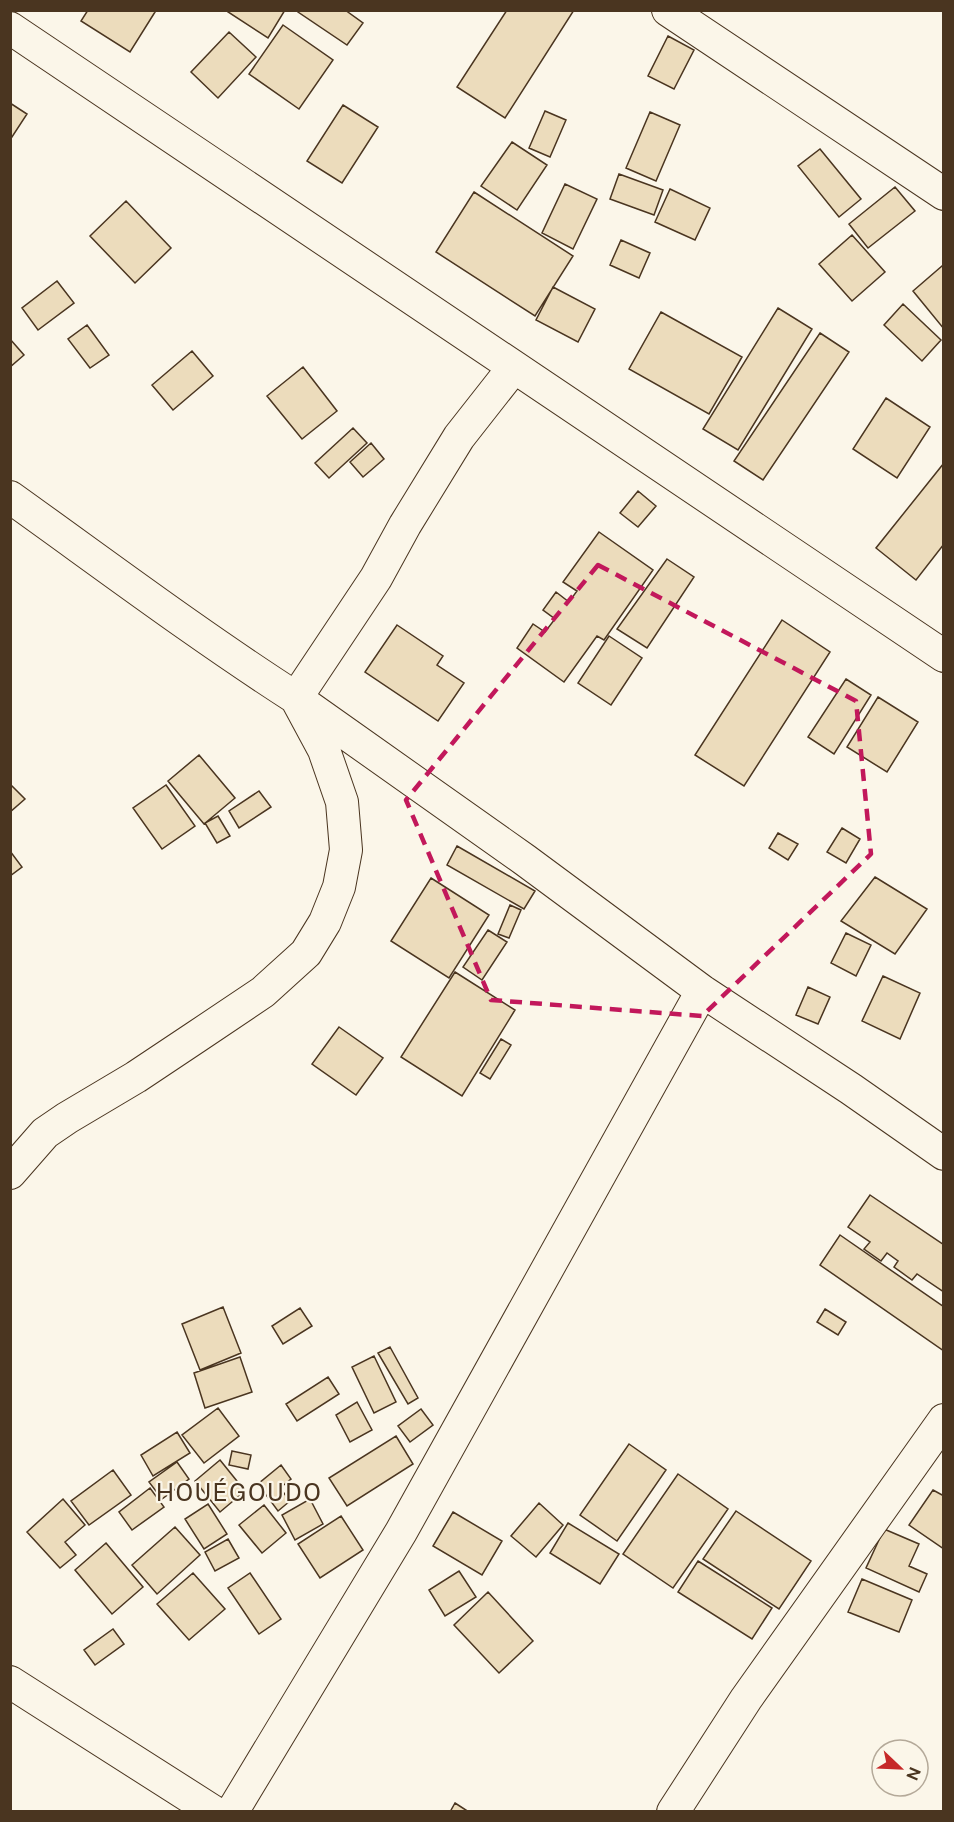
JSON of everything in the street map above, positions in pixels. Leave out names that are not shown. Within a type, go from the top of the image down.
[{"type":"street","points":[[668,10],[944,194]]},
{"type":"street","points":[[10,28],[944,656]]},
{"type":"street","points":[[296,698],[376,578],[405,525],[459,437],[514,367]]},
{"type":"street","points":[[10,497],[525,860],[702,991],[851,1089],[944,1154]]},
{"type":"street","points":[[10,1173],[45,1133],[188,1043],[263,992],[306,953],[325,922],[339,887],[346,850],[342,802],[324,750],[296,698]]},
{"type":"street","points":[[232,1812],[401,1532],[702,991]]},
{"type":"street","points":[[673,1812],[746,1700],[944,1420]]},
{"type":"street","points":[[10,1682],[214,1812]]},
{"type":"highlighted area","points":[[598,565],[856,701],[871,854],[702,1016],[491,1000],[406,800]]},
{"type":"building","points":[[88,10],[153,10],[155,12],[130,52],[81,21]]},
{"type":"building","points":[[225,10],[285,10],[268,38]]},
{"type":"building","points":[[299,10],[345,10],[363,23],[347,45],[298,12]]},
{"type":"building","points":[[507,10],[574,10],[505,118],[457,87]]},
{"type":"building","points":[[283,25],[333,60],[299,109],[249,74]]},
{"type":"building","points":[[229,32],[256,57],[218,98],[191,72]]},
{"type":"building","points":[[668,36],[694,50],[674,89],[648,76]]},
{"type":"building","points":[[10,103],[27,114],[10,140]]},
{"type":"building","points":[[343,105],[378,127],[342,183],[307,161]]},
{"type":"building","points":[[545,111],[566,120],[550,157],[529,148]]},
{"type":"building","points":[[650,112],[680,125],[656,181],[626,168]]},
{"type":"building","points":[[512,142],[547,165],[517,210],[481,186]]},
{"type":"building","points":[[820,149],[861,199],[839,217],[798,166]]},
{"type":"building","points":[[619,174],[663,190],[654,215],[610,199]]},
{"type":"building","points":[[565,184],[597,199],[573,249],[542,233]]},
{"type":"building","points":[[895,187],[915,211],[868,248],[849,224]]},
{"type":"building","points":[[670,189],[710,208],[695,240],[655,222]]},
{"type":"building","points":[[474,192],[573,256],[535,316],[436,252]]},
{"type":"building","points":[[126,201],[171,248],[135,283],[90,236]]},
{"type":"building","points":[[852,235],[885,272],[852,301],[819,264]]},
{"type":"building","points":[[621,240],[650,253],[639,278],[610,265]]},
{"type":"building","points":[[942,266],[944,268],[944,329],[913,291]]},
{"type":"building","points":[[57,281],[74,303],[38,330],[22,308]]},
{"type":"building","points":[[553,287],[595,309],[578,342],[536,320]]},
{"type":"building","points":[[903,304],[941,340],[922,361],[884,325]]},
{"type":"building","points":[[778,308],[812,329],[738,450],[703,429]]},
{"type":"building","points":[[661,312],[742,357],[709,414],[629,369]]},
{"type":"building","points":[[87,325],[109,355],[90,368],[68,339]]},
{"type":"building","points":[[820,333],[849,352],[763,480],[734,461]]},
{"type":"building","points":[[10,339],[24,355],[10,367]]},
{"type":"building","points":[[192,351],[213,376],[173,410],[152,385]]},
{"type":"building","points":[[303,367],[337,411],[302,439],[267,396]]},
{"type":"building","points":[[886,398],[930,427],[897,478],[853,449]]},
{"type":"building","points":[[353,428],[367,443],[329,478],[315,463]]},
{"type":"building","points":[[371,443],[384,459],[363,477],[350,462]]},
{"type":"building","points":[[944,463],[944,544],[916,580],[876,548]]},
{"type":"building","points":[[638,491],[656,506],[638,527],[620,513]]},
{"type":"building","points":[[599,532],[653,570],[604,640],[597,636],[564,682],[517,648],[533,624],[545,632],[555,619],[543,610],[556,592],[569,602],[577,591],[563,582]]},
{"type":"building","points":[[667,559],[694,577],[647,648],[617,629]]},
{"type":"building","points":[[782,620],[830,652],[744,786],[695,755]]},
{"type":"building","points":[[397,625],[443,656],[437,665],[464,683],[438,721],[365,672]]},
{"type":"building","points":[[609,636],[642,658],[611,705],[578,683]]},
{"type":"building","points":[[846,679],[871,695],[834,754],[808,737]]},
{"type":"building","points":[[878,697],[918,722],[887,772],[847,747]]},
{"type":"building","points":[[199,755],[235,798],[204,824],[168,781]]},
{"type":"building","points":[[10,784],[25,799],[10,812]]},
{"type":"building","points":[[166,785],[195,826],[162,849],[133,808]]},
{"type":"building","points":[[259,791],[271,807],[239,828],[229,811]]},
{"type":"building","points":[[218,816],[230,836],[217,843],[205,823]]},
{"type":"building","points":[[842,828],[860,839],[846,863],[827,852]]},
{"type":"building","points":[[778,833],[798,844],[788,860],[769,848]]},
{"type":"building","points":[[457,846],[535,891],[524,909],[447,865]]},
{"type":"building","points":[[10,851],[22,867],[10,876]]},
{"type":"building","points":[[875,877],[927,909],[895,954],[841,921]]},
{"type":"building","points":[[431,878],[489,915],[449,978],[391,941]]},
{"type":"building","points":[[510,905],[521,910],[509,938],[498,934]]},
{"type":"building","points":[[488,930],[507,942],[482,980],[463,967]]},
{"type":"building","points":[[846,933],[871,945],[856,976],[831,963]]},
{"type":"building","points":[[455,972],[515,1010],[462,1096],[401,1057]]},
{"type":"building","points":[[883,976],[920,993],[900,1039],[862,1021]]},
{"type":"building","points":[[808,987],[830,997],[818,1024],[796,1015]]},
{"type":"building","points":[[339,1027],[383,1058],[356,1095],[312,1064]]},
{"type":"building","points":[[501,1039],[511,1045],[490,1079],[480,1073]]},
{"type":"building","points":[[870,1195],[944,1245],[944,1292],[917,1274],[912,1280],[894,1267],[898,1261],[887,1253],[881,1261],[864,1249],[870,1242],[848,1227]]},
{"type":"building","points":[[840,1235],[944,1307],[944,1351],[820,1265]]},
{"type":"building","points":[[223,1307],[241,1353],[200,1370],[182,1324]]},
{"type":"building","points":[[300,1308],[312,1326],[283,1344],[272,1326]]},
{"type":"building","points":[[825,1309],[846,1322],[838,1335],[817,1322]]},
{"type":"building","points":[[390,1347],[418,1398],[408,1404],[378,1353]]},
{"type":"building","points":[[374,1356],[396,1402],[374,1413],[352,1367]]},
{"type":"building","points":[[240,1357],[252,1392],[205,1408],[194,1373]]},
{"type":"building","points":[[328,1377],[339,1394],[297,1421],[286,1404]]},
{"type":"building","points":[[357,1402],[372,1430],[350,1442],[336,1415]]},
{"type":"building","points":[[218,1408],[239,1436],[204,1463],[182,1435]]},
{"type":"building","points":[[421,1409],[433,1425],[410,1442],[398,1426]]},
{"type":"building","points":[[177,1432],[190,1453],[153,1476],[141,1455]]},
{"type":"building","points":[[396,1436],[413,1464],[347,1506],[329,1478]]},
{"type":"building","points":[[629,1444],[666,1470],[617,1541],[580,1515]]},
{"type":"building","points":[[232,1451],[251,1455],[248,1469],[229,1465]]},
{"type":"building","points":[[220,1460],[245,1491],[220,1512],[195,1481]]},
{"type":"building","points":[[177,1462],[189,1479],[162,1499],[149,1482]]},
{"type":"building","points":[[281,1465],[291,1479],[280,1488],[290,1501],[278,1511],[258,1484]]},
{"type":"building","points":[[113,1470],[131,1495],[89,1525],[71,1501]]},
{"type":"building","points":[[678,1474],[728,1509],[673,1588],[623,1554]]},
{"type":"building","points":[[150,1488],[164,1507],[132,1530],[119,1512]]},
{"type":"building","points":[[933,1490],[944,1496],[944,1549],[909,1525]]},
{"type":"building","points":[[63,1499],[85,1525],[65,1542],[76,1555],[60,1568],[27,1532]]},
{"type":"building","points":[[310,1499],[323,1524],[295,1540],[282,1515]]},
{"type":"building","points":[[539,1503],[563,1525],[536,1557],[511,1536]]},
{"type":"building","points":[[208,1504],[227,1534],[204,1549],[185,1519]]},
{"type":"building","points":[[264,1505],[286,1533],[262,1553],[239,1525]]},
{"type":"building","points":[[736,1511],[811,1561],[779,1609],[703,1559]]},
{"type":"building","points":[[453,1512],[502,1541],[482,1575],[433,1546]]},
{"type":"building","points":[[341,1516],[363,1550],[320,1578],[298,1544]]},
{"type":"building","points":[[568,1523],[619,1554],[600,1584],[550,1553]]},
{"type":"building","points":[[175,1527],[200,1555],[157,1594],[132,1565]]},
{"type":"building","points":[[884,1529],[919,1544],[909,1566],[927,1574],[919,1592],[866,1568]]},
{"type":"building","points":[[228,1539],[239,1558],[215,1571],[205,1552]]},
{"type":"building","points":[[106,1543],[143,1587],[112,1614],[75,1570]]},
{"type":"building","points":[[698,1561],[772,1608],[752,1639],[678,1592]]},
{"type":"building","points":[[459,1571],[476,1597],[445,1616],[429,1590]]},
{"type":"building","points":[[193,1573],[225,1609],[189,1640],[157,1604]]},
{"type":"building","points":[[250,1573],[281,1619],[259,1634],[228,1588]]},
{"type":"building","points":[[862,1579],[912,1600],[899,1632],[848,1612]]},
{"type":"building","points":[[488,1592],[533,1641],[499,1673],[454,1625]]},
{"type":"building","points":[[113,1629],[124,1644],[95,1665],[84,1650]]},
{"type":"building","points":[[455,1803],[469,1812],[450,1812]]},
{"type":"district","name":"HOUÉGOUDO","points":[[239,1493]]}]
